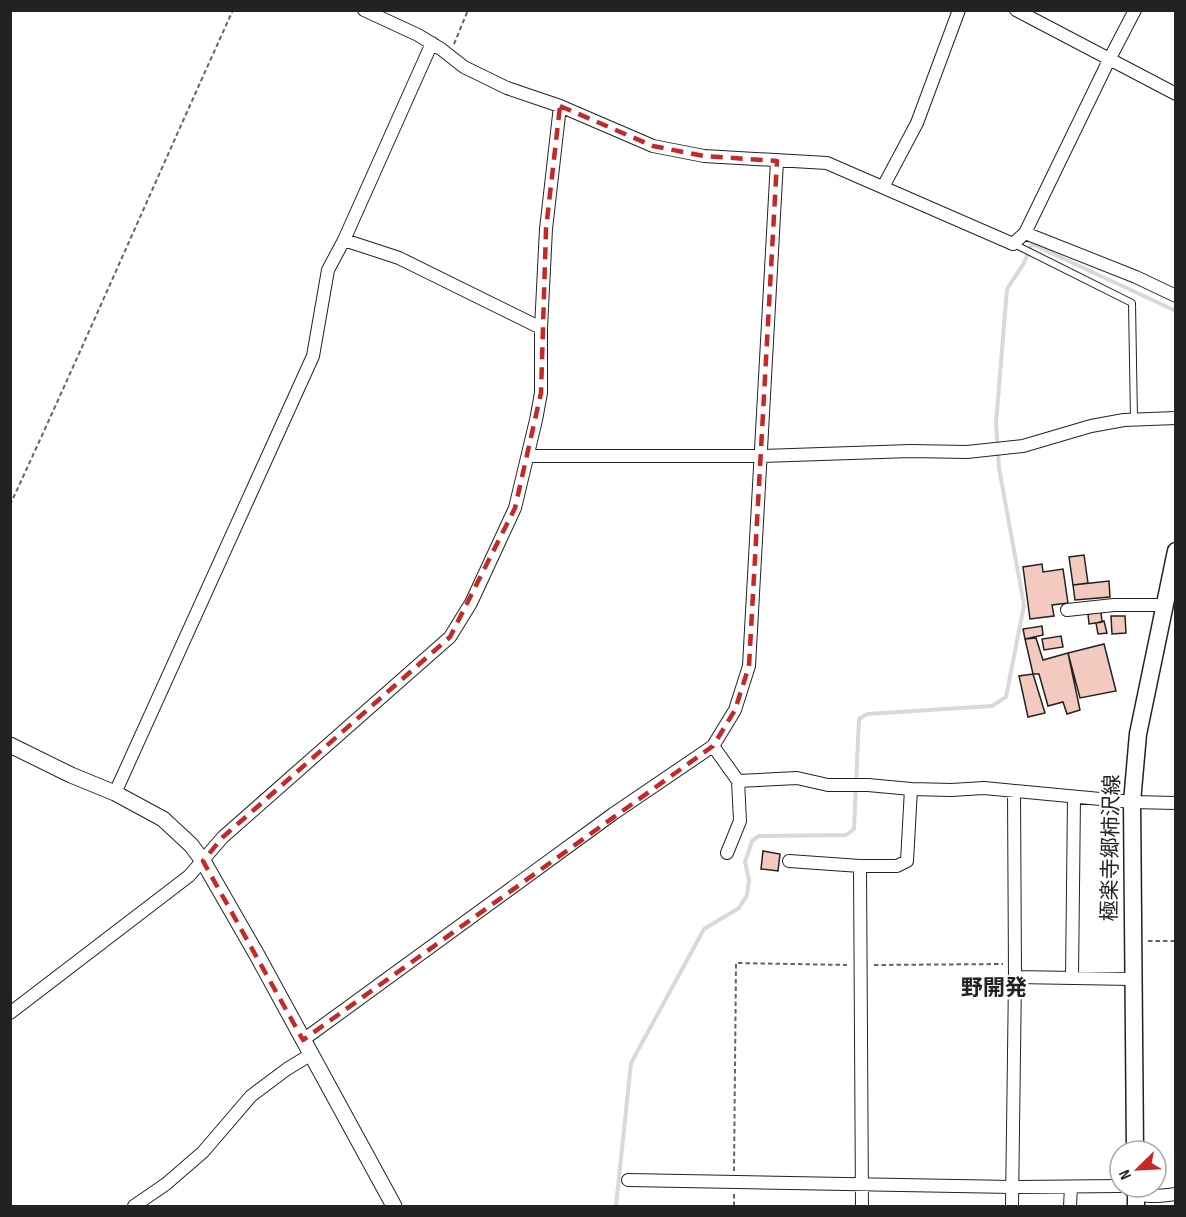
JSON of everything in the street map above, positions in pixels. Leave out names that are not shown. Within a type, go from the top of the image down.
[{"type":"main road","name":"極楽寺郷柿沢線","points":[[1135,1139],[1132,802],[1138,734],[1176,550]]},
{"type":"street","points":[[364,10],[418,35],[464,67],[507,88],[560,106],[652,146],[704,156],[827,163],[1013,244],[1025,232],[1135,10]]},
{"type":"street","points":[[883,186],[917,123],[959,10]]},
{"type":"street","points":[[1016,10],[1176,94]]},
{"type":"street","points":[[115,793],[313,356],[328,270],[344,240],[432,44]]},
{"type":"street","points":[[10,1013],[189,876],[223,837],[450,637],[471,603],[515,508],[529,456],[541,393],[541,328],[546,229],[560,106]]},
{"type":"street","points":[[303,1040],[613,814],[713,746],[735,710],[749,666],[777,161]]},
{"type":"street","points":[[1025,232],[1136,277],[1176,296]]},
{"type":"street","points":[[344,240],[399,258],[541,328]]},
{"type":"street","points":[[529,456],[760,456],[978,450],[1023,446],[1091,426],[1134,419],[1176,418]]},
{"type":"street","points":[[1067,610],[1114,605],[1163,605]]},
{"type":"street","points":[[10,745],[71,775],[115,793],[163,819],[191,845],[203,861],[394,1206]]},
{"type":"street","points":[[713,746],[738,781],[740,821],[728,853]]},
{"type":"street","points":[[738,781],[797,778],[828,785],[951,790],[984,788],[1132,802],[1176,803]]},
{"type":"street","points":[[789,861],[897,866],[907,861],[911,789]]},
{"type":"street","points":[[1012,1206],[1015,977],[1014,790]]},
{"type":"street","points":[[1072,978],[1074,797]]},
{"type":"street","points":[[860,866],[862,1206]]},
{"type":"street","points":[[1015,977],[1132,979]]},
{"type":"street","points":[[134,1206],[166,1184],[203,1152],[251,1096],[310,1055]]},
{"type":"street","points":[[628,1180],[1012,1187],[1108,1186]]},
{"type":"street","points":[[1070,1206],[1071,1187]]},
{"type":"lane","points":[[1013,244],[1132,303],[1134,419]]},
{"type":"path","points":[[10,505],[90,333],[233,10]]},
{"type":"path","points":[[448,55],[468,10]]},
{"type":"path","points":[[1132,941],[1176,941]]},
{"type":"path","points":[[734,1206],[736,963],[1015,964]]},
{"type":"highlighted area","points":[[560,106],[653,146],[704,156],[777,161],[749,666],[735,710],[713,746],[303,1040],[203,861],[223,837],[450,637],[515,508],[541,393],[546,229]]},
{"type":"building","points":[[1084,555],[1088,583],[1073,585],[1069,557]]},
{"type":"building","points":[[1042,564],[1043,572],[1063,569],[1068,603],[1052,605],[1054,616],[1030,619],[1023,567]]},
{"type":"building","points":[[1109,581],[1110,597],[1075,600],[1073,585]]},
{"type":"building","points":[[1101,612],[1102,622],[1089,624],[1088,614]]},
{"type":"building","points":[[1111,616],[1125,616],[1126,633],[1112,634]]},
{"type":"building","points":[[1104,621],[1107,633],[1098,634],[1096,623]]},
{"type":"building","points":[[1042,626],[1043,635],[1025,639],[1023,629]]},
{"type":"building","points":[[1061,636],[1063,647],[1044,650],[1042,639]]},
{"type":"building","points":[[1036,638],[1043,660],[1068,653],[1080,710],[1067,714],[1063,702],[1048,706],[1039,674],[1033,674],[1025,639]]},
{"type":"building","points":[[1104,644],[1116,691],[1080,698],[1068,653]]},
{"type":"building","points":[[1033,674],[1045,713],[1028,717],[1019,676]]},
{"type":"building","points":[[763,851],[780,854],[778,871],[761,869]]},
{"type":"waterway","points":[[616,1206],[631,1063],[704,929],[739,908],[747,895],[749,880],[745,862],[752,841],[759,836],[846,835],[854,829],[859,719],[867,714],[992,706],[1006,697],[1024,605],[999,468],[996,423],[1007,289],[1024,263],[1032,244],[1176,311]]},
{"type":"district","name":"野開発","points":[[994,988]]}]
